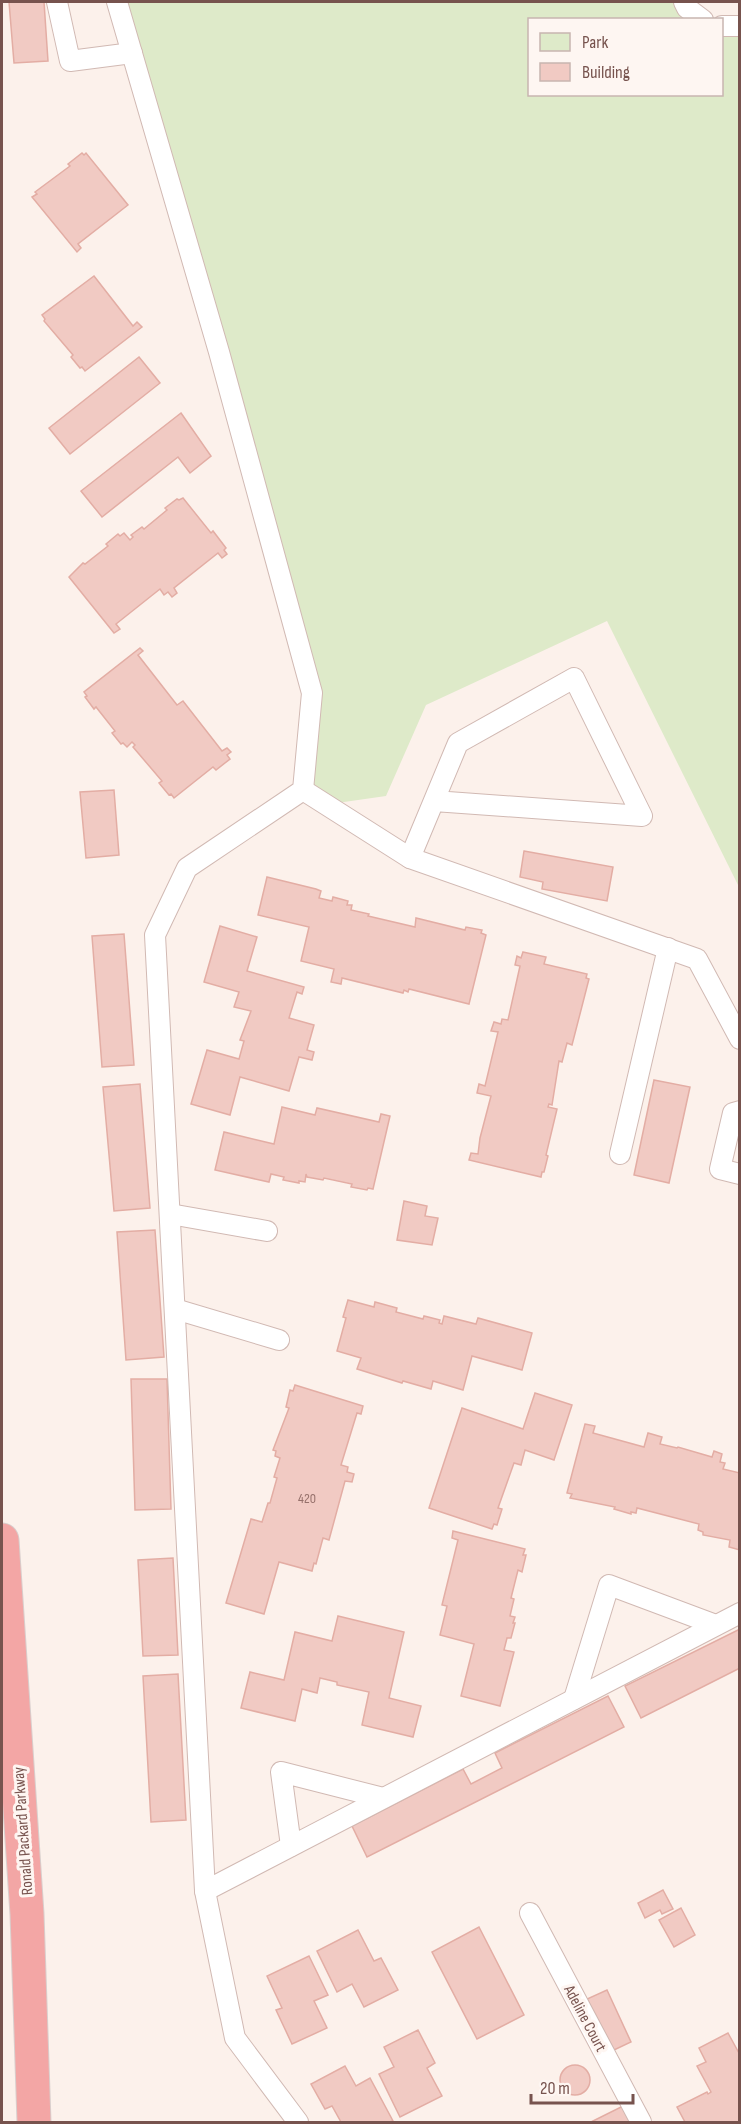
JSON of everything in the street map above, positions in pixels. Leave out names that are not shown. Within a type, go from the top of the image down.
[{"type":"highway","name":"Ronald Packard Parkway","points":[[2,1540],[27,1914],[34,2122]]},
{"type":"lane","points":[[57,2],[70,61],[132,53]]},
{"type":"lane","points":[[117,2],[219,352],[312,693],[303,790]]},
{"type":"lane","points":[[684,2],[687,8],[700,18]]},
{"type":"lane","points":[[723,26],[740,26]]},
{"type":"lane","points":[[410,858],[458,743],[574,678],[642,816],[434,801]]},
{"type":"lane","points":[[303,790],[410,858],[697,959],[740,1039]]},
{"type":"lane","points":[[298,2122],[235,2038],[205,1891],[155,935],[187,868],[303,790]]},
{"type":"lane","points":[[620,1154],[668,948]]},
{"type":"lane","points":[[740,1111],[733,1113],[720,1169],[740,1174]]},
{"type":"lane","points":[[170,1214],[267,1231]]},
{"type":"lane","points":[[175,1309],[279,1340]]},
{"type":"lane","points":[[574,1699],[609,1585],[716,1625]]},
{"type":"lane","points":[[205,1891],[740,1613]]},
{"type":"lane","points":[[291,1846],[281,1772],[383,1798]]},
{"type":"lane","name":"Adeline Court","points":[[530,1913],[641,2122]]},
{"type":"green space","points":[[114,2],[684,2],[687,8],[714,18],[528,18],[528,96],[723,96],[723,21],[739,26],[739,887],[607,621],[426,705],[386,796],[309,807],[312,693]]},
{"type":"building","points":[[9,2],[44,2],[48,61],[14,63]]},
{"type":"building","points":[[82,153],[84,155],[86,153],[128,205],[78,244],[81,248],[77,252],[32,197],[37,194],[35,192],[70,166],[68,164]]},
{"type":"building","points":[[94,276],[133,326],[137,322],[142,327],[85,371],[71,357],[73,355],[44,321],[42,315]]},
{"type":"building","points":[[139,357],[160,383],[70,454],[49,428]]},
{"type":"building","points":[[181,413],[211,456],[190,473],[178,457],[102,517],[81,491]]},
{"type":"building","points":[[183,498],[211,533],[213,531],[226,548],[224,550],[227,554],[222,558],[218,553],[174,588],[177,593],[172,597],[168,592],[164,595],[160,589],[116,624],[120,629],[114,633],[69,577],[83,563],[85,564],[108,546],[106,544],[118,534],[120,536],[124,533],[130,540],[133,537],[131,535],[142,527],[144,529],[167,510],[165,508],[177,499]]},
{"type":"building","points":[[140,648],[143,651],[138,655],[177,705],[183,701],[222,751],[227,748],[231,752],[227,755],[230,759],[216,770],[213,767],[174,798],[159,783],[162,781],[133,747],[135,745],[132,742],[127,747],[121,744],[112,733],[115,731],[85,697],[87,696],[84,692]]},
{"type":"building","points":[[114,790],[119,855],[86,858],[80,792]]},
{"type":"building","points":[[524,851],[613,867],[607,901],[542,889],[543,882],[520,877]]},
{"type":"building","points":[[267,877],[321,891],[319,898],[332,901],[333,897],[348,901],[347,905],[352,905],[351,910],[369,914],[368,916],[415,927],[416,918],[465,930],[466,927],[482,930],[481,933],[486,935],[469,1004],[409,989],[408,992],[404,990],[403,993],[342,978],[341,984],[331,982],[334,969],[301,961],[309,927],[258,915]]},
{"type":"building","points":[[220,926],[257,937],[247,971],[304,987],[302,994],[297,992],[289,1018],[314,1025],[307,1050],[314,1052],[312,1060],[299,1057],[289,1091],[240,1077],[230,1115],[191,1104],[207,1050],[239,1059],[244,1041],[240,1040],[251,1011],[234,1007],[239,992],[204,982]]},
{"type":"building","points":[[124,934],[134,1065],[102,1067],[92,936]]},
{"type":"building","points":[[523,952],[546,957],[544,964],[587,974],[586,978],[589,979],[572,1045],[567,1043],[562,1062],[559,1061],[552,1105],[549,1104],[548,1107],[557,1109],[546,1155],[548,1156],[541,1177],[469,1160],[471,1153],[478,1154],[491,1096],[477,1093],[479,1084],[485,1086],[498,1032],[491,1031],[494,1022],[501,1024],[502,1019],[508,1020],[520,966],[515,965],[517,956],[521,958]]},
{"type":"building","points":[[654,1080],[690,1087],[669,1183],[634,1175]]},
{"type":"building","points":[[140,1084],[150,1208],[114,1211],[103,1087]]},
{"type":"building","points":[[282,1107],[315,1115],[317,1108],[379,1122],[381,1114],[390,1116],[373,1189],[351,1187],[352,1184],[307,1177],[306,1174],[305,1182],[283,1180],[284,1177],[271,1174],[269,1182],[215,1170],[224,1132],[274,1144]]},
{"type":"building","points":[[404,1201],[427,1206],[425,1216],[438,1218],[432,1245],[397,1240]]},
{"type":"building","points":[[155,1230],[164,1357],[126,1360],[117,1232]]},
{"type":"building","points":[[348,1300],[374,1307],[375,1302],[397,1308],[396,1312],[423,1319],[424,1316],[440,1320],[439,1323],[442,1324],[444,1316],[476,1324],[478,1318],[532,1333],[522,1370],[472,1356],[463,1390],[433,1381],[431,1389],[357,1369],[361,1358],[337,1351],[346,1318],[343,1317]]},
{"type":"building","points":[[131,1379],[167,1379],[171,1509],[135,1510]]},
{"type":"building","points":[[295,1385],[363,1406],[361,1414],[357,1413],[341,1465],[348,1467],[347,1472],[354,1474],[352,1482],[345,1481],[329,1540],[323,1538],[312,1571],[279,1562],[264,1614],[226,1603],[251,1519],[262,1522],[268,1503],[270,1503],[280,1458],[275,1456],[276,1451],[273,1450],[289,1408],[286,1407],[290,1390],[293,1391]]},
{"type":"building","points":[[535,1393],[572,1405],[554,1460],[525,1450],[521,1465],[514,1463],[498,1508],[502,1509],[497,1525],[494,1524],[492,1529],[429,1508],[462,1408],[523,1429]]},
{"type":"building","points":[[585,1424],[595,1426],[593,1433],[644,1447],[648,1433],[662,1437],[660,1444],[712,1457],[714,1451],[722,1454],[720,1462],[725,1463],[723,1469],[740,1473],[740,1550],[729,1547],[730,1540],[703,1535],[703,1532],[698,1530],[699,1524],[637,1508],[636,1513],[631,1512],[631,1514],[614,1509],[615,1507],[570,1498],[572,1494],[567,1493]]},
{"type":"building","points":[[453,1531],[525,1549],[522,1572],[518,1570],[511,1598],[514,1599],[510,1616],[515,1617],[513,1623],[515,1623],[511,1638],[507,1638],[504,1650],[514,1652],[500,1706],[461,1696],[474,1644],[440,1635],[447,1606],[442,1605],[458,1540],[452,1538]]},
{"type":"building","points":[[173,1558],[178,1655],[143,1656],[138,1560]]},
{"type":"building","points":[[338,1616],[404,1632],[389,1698],[421,1706],[413,1737],[362,1725],[369,1692],[337,1685],[337,1682],[320,1678],[317,1693],[302,1689],[295,1721],[241,1708],[250,1672],[284,1680],[295,1632],[332,1641]]},
{"type":"building","points":[[740,1629],[740,1668],[641,1718],[625,1686]]},
{"type":"building","points":[[178,1674],[186,1820],[151,1822],[143,1676]]},
{"type":"building","points":[[608,1696],[624,1727],[367,1857],[352,1826],[463,1769],[471,1784],[502,1768],[495,1753]]},
{"type":"building","points":[[663,1890],[673,1909],[662,1914],[660,1910],[645,1918],[638,1903]]},
{"type":"building","points":[[681,1908],[695,1935],[674,1947],[659,1920]]},
{"type":"building","points":[[479,1927],[524,2015],[477,2039],[432,1952]]},
{"type":"building","points":[[358,1930],[374,1961],[381,1958],[398,1990],[364,2007],[352,1984],[337,1992],[317,1951]]},
{"type":"building","points":[[309,1956],[328,1995],[314,2001],[327,2028],[292,2044],[276,2010],[282,2008],[267,1976]]},
{"type":"building","points":[[607,1990],[631,2042],[614,2050],[587,1999]]},
{"type":"building","points":[[418,2030],[435,2063],[427,2068],[442,2096],[400,2117],[379,2074],[394,2067],[384,2047]]},
{"type":"building","points":[[728,2033],[740,2055],[740,2122],[685,2122],[677,2107],[711,2092],[697,2066],[706,2062],[699,2048]]},
{"type":"building","points":[[575,2065],[586,2069],[590,2080],[586,2091],[575,2095],[564,2091],[560,2080],[564,2069]]},
{"type":"building","points":[[345,2066],[356,2086],[370,2078],[393,2121],[341,2122],[332,2106],[325,2109],[311,2084]]},
{"type":"building","points":[[623,2106],[631,2122],[591,2122]]}]
